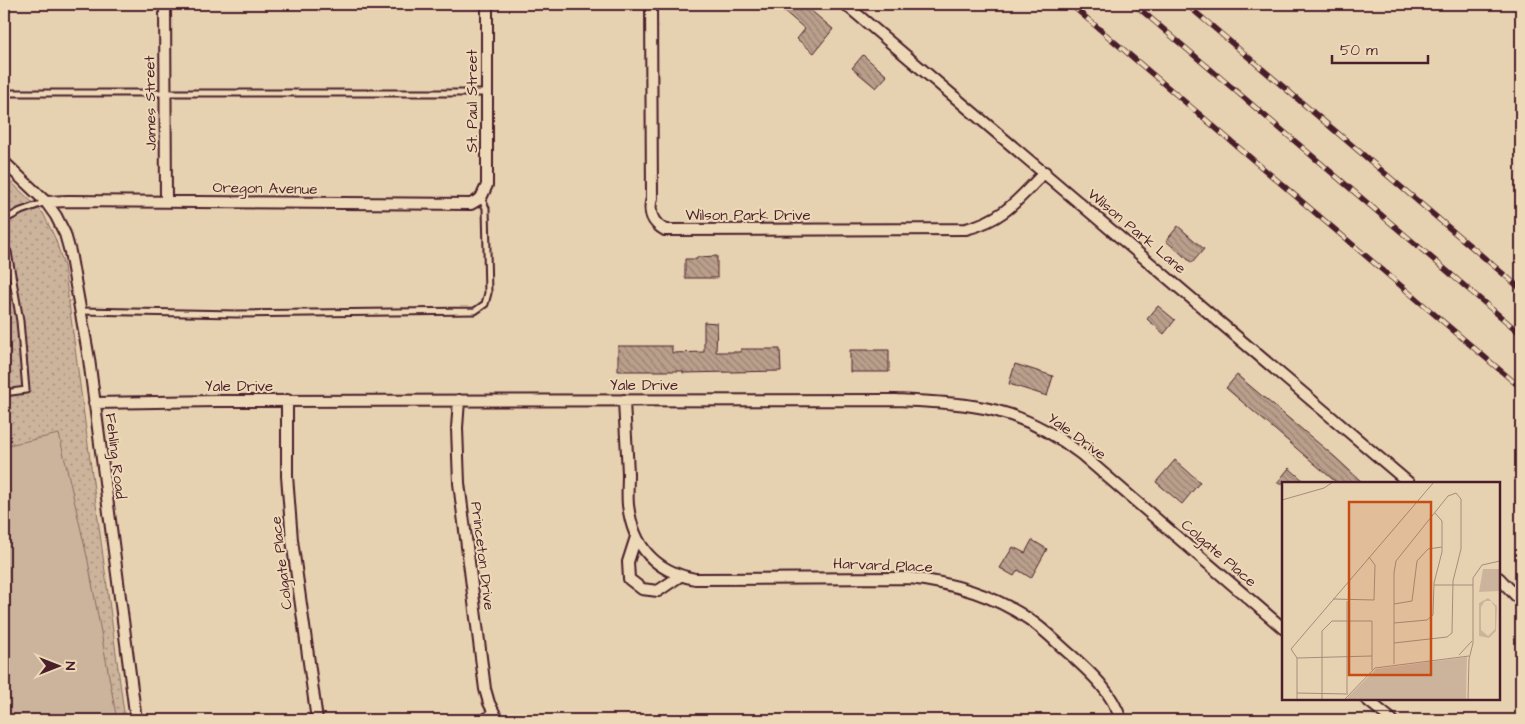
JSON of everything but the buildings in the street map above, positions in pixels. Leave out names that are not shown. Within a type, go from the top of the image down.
[{"type":"street","name":"James Street","points":[[165,4],[166,201]]},
{"type":"street","name":"St. Paul Street","points":[[481,198],[487,185],[487,4]]},
{"type":"street","name":"Wilson Park Drive","points":[[651,4],[652,198],[650,214],[659,227],[666,230],[966,229],[996,218],[1008,209],[1045,172]]},
{"type":"street","name":"Wilson Park Lane","points":[[845,4],[1408,482]]},
{"type":"street","name":"Fehling Road","points":[[4,162],[46,202],[65,234],[70,252],[81,311],[94,403],[136,720]]},
{"type":"street","name":"Oregon Avenue","points":[[46,202],[166,201],[466,205],[476,202],[481,198]]},
{"type":"street","name":"Yale Drive","points":[[94,403],[287,400],[896,400],[959,403],[1008,413],[1036,424],[1062,439],[1157,520]]},
{"type":"street","name":"Colgate Place","points":[[287,400],[287,476],[292,540],[317,720]]},
{"type":"street","name":"Princeton Drive","points":[[459,400],[457,428],[459,483],[485,689],[496,717],[485,720]]},
{"type":"street","name":"Harvard Place","points":[[624,400],[628,504],[636,537],[655,562],[667,570],[680,576],[695,579],[910,578],[938,581],[960,587],[986,596],[1031,621],[1096,677],[1110,695],[1121,720]]},
{"type":"street","name":"Colgate Place","points":[[1157,520],[1282,627]]},
{"type":"street","points":[[636,537],[628,562],[629,579],[642,589],[658,592],[680,576]]},
{"type":"street","points":[[1500,579],[1521,601]]},
{"type":"street","points":[[1366,699],[1392,720]]},
{"type":"lane","points":[[4,93],[488,92]]},
{"type":"lane","points":[[81,311],[236,314],[474,311],[485,304],[488,294],[486,208],[481,198]]},
{"type":"lane","points":[[4,220],[21,211],[46,202]]},
{"type":"lane","points":[[4,252],[8,252],[20,321],[26,390],[4,393]]},
{"type":"shaded area","points":[[4,175],[43,213],[55,238],[64,266],[125,720],[4,720]]},
{"type":"shaded area","points":[[59,434],[88,561],[116,715],[74,720],[4,720],[4,446]]},
{"type":"railway","points":[[1070,4],[1521,388]]},
{"type":"railway","points":[[1134,4],[1521,334]]},
{"type":"railway","points":[[1186,4],[1521,289]]}]
